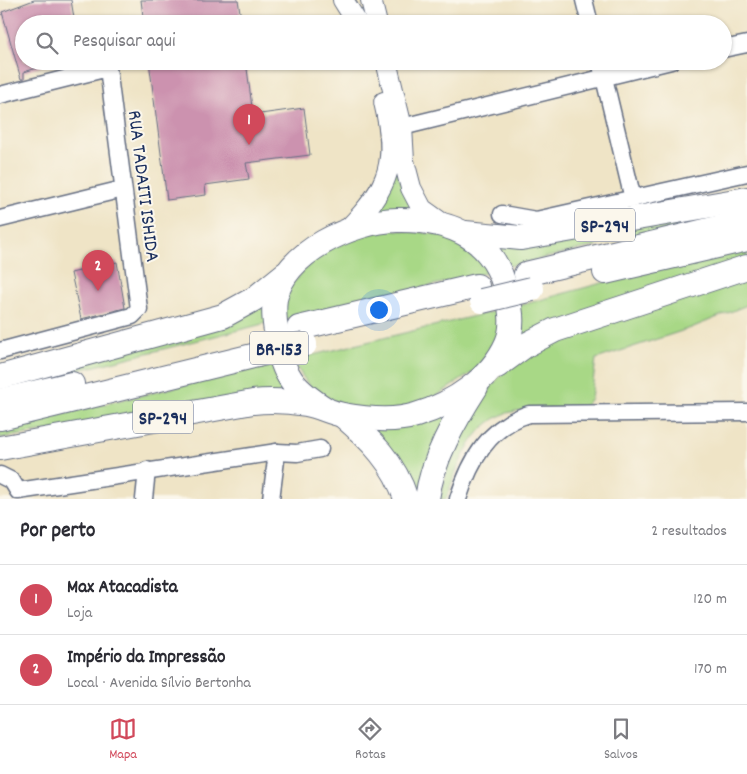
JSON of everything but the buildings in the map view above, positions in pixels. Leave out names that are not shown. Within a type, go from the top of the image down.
[{"type":"highway","name":"SP-294","points":[[455,230],[521,238],[747,199]]},
{"type":"highway","points":[[0,377],[223,316],[254,300],[316,248],[348,229],[372,222],[398,220],[455,230],[484,247],[493,258],[506,287],[512,311],[510,334],[446,440],[432,478],[427,499]]},
{"type":"highway","name":"SP-294","points":[[0,401],[255,347],[480,294],[747,221]]},
{"type":"highway","name":"SP-294","points":[[529,281],[747,239]]},
{"type":"highway","points":[[485,376],[540,337],[747,267]]},
{"type":"highway","name":"BR-153","points":[[290,270],[280,285],[274,312],[277,342],[284,367],[297,388],[306,397],[335,412],[374,444],[388,461],[406,499]]},
{"type":"highway","name":"SP-294","points":[[0,418],[255,347]]},
{"type":"highway","name":"BR-153","points":[[335,412],[384,418],[415,416],[443,404],[485,376]]},
{"type":"highway","name":"SP-294","points":[[0,448],[252,402],[283,400],[335,412]]},
{"type":"main road","points":[[342,0],[352,15]]},
{"type":"main road","points":[[371,0],[375,15]]},
{"type":"main road","points":[[348,229],[377,195],[390,166],[391,157],[387,116],[375,70]]},
{"type":"main road","points":[[388,70],[402,126],[404,161],[411,188],[422,209],[455,230]]},
{"type":"street","points":[[584,0],[588,15]]},
{"type":"street","points":[[732,47],[747,44]]},
{"type":"street","name":"RUA TADAITI ISHIDA","points":[[0,95],[100,70]]},
{"type":"street","name":"RUA TADAITI ISHIDA","points":[[0,351],[132,316],[139,309],[108,70]]},
{"type":"street","points":[[402,126],[598,70]]},
{"type":"street","points":[[602,70],[633,199]]},
{"type":"street","points":[[502,214],[536,220],[747,173]]},
{"type":"street","points":[[0,219],[123,189]]},
{"type":"street","points":[[458,499],[464,481],[482,447],[501,427],[529,414],[747,412]]},
{"type":"street","points":[[0,474],[12,481],[18,495],[147,470],[277,452],[298,453],[320,449]]},
{"type":"street","points":[[272,499],[277,452]]},
{"type":"street","points":[[144,499],[147,470]]},
{"type":"green space","points":[[395,168],[413,210],[380,215],[375,208]]},
{"type":"green space","points":[[747,211],[509,266],[496,246]]},
{"type":"green space","points":[[378,228],[456,236],[494,271],[278,321],[282,296],[317,255]]},
{"type":"green space","points":[[747,250],[747,262],[517,342],[518,306],[631,275]]},
{"type":"green space","points":[[747,273],[747,305],[691,328],[596,359],[591,398],[584,408],[515,411],[494,419],[484,427],[467,448],[446,499],[440,499],[449,461],[477,403],[503,373],[534,350]]},
{"type":"green space","points":[[266,304],[267,323],[0,390],[0,386]]},
{"type":"green space","points":[[504,309],[502,333],[476,370],[427,402],[386,411],[345,406],[311,389],[292,360]]},
{"type":"green space","points":[[277,363],[294,394],[0,438],[0,429]]},
{"type":"green space","points":[[451,408],[424,485],[412,499],[362,426]]},
{"type":"place","name":"Max Atacadista","points":[[249,145]]},
{"type":"place","name":"Império da Impressão","points":[[98,291]]}]
